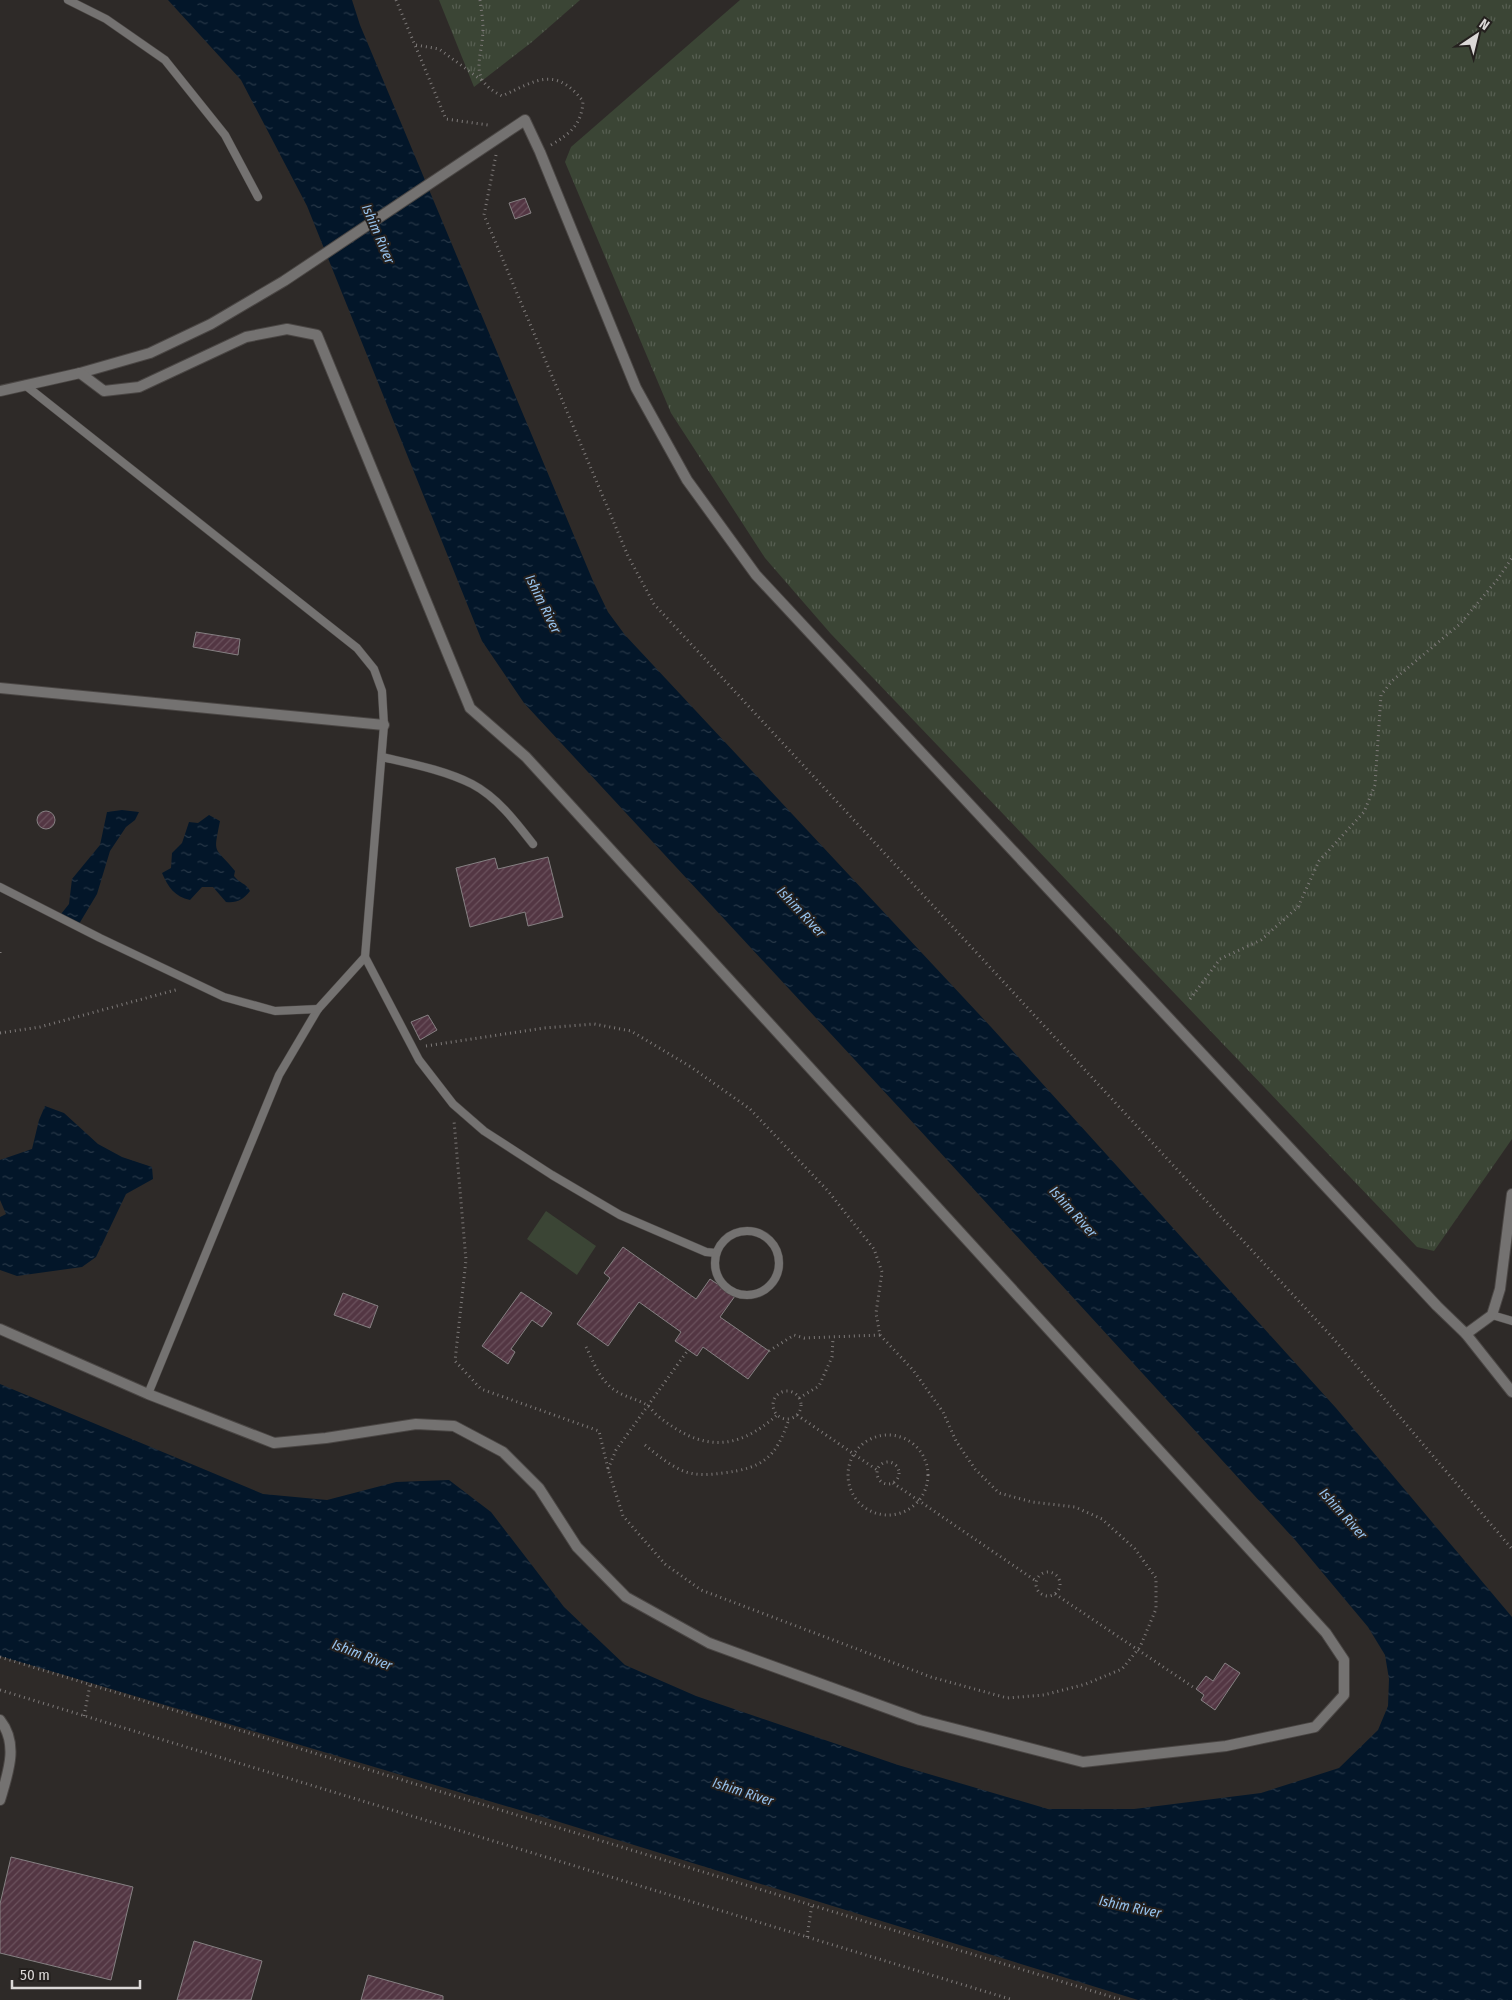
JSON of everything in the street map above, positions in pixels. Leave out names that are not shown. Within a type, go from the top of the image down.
[{"type":"street","points":[[0,391],[80,373],[150,353],[211,324],[284,281],[525,120],[540,152],[636,388],[687,480],[756,575],[1116,963],[1437,1306],[1466,1334],[1512,1392]]},
{"type":"street","points":[[0,1330],[148,1394],[274,1443],[326,1438],[416,1424],[454,1426],[503,1452],[533,1482],[577,1547],[626,1597],[708,1643],[920,1720],[1083,1762],[1226,1746],[1315,1727],[1344,1695],[1344,1660],[1326,1633],[526,758],[470,708],[316,335],[287,329],[246,337],[139,387],[104,391],[80,373]]},
{"type":"street","points":[[0,688],[384,725]]},
{"type":"street","points":[[1466,1334],[1492,1315],[1500,1289],[1512,1194]]},
{"type":"street","points":[[0,1720],[8,1730],[12,1761],[0,1800]]},
{"type":"lane","points":[[68,0],[106,19],[165,60],[225,135],[258,197]]},
{"type":"lane","points":[[24,385],[357,648],[374,668],[382,691],[384,725],[366,957],[419,1060],[453,1104],[499,1140],[620,1215],[706,1252],[716,1253]]},
{"type":"lane","points":[[382,756],[443,773],[473,785],[513,817],[533,844]]},
{"type":"lane","points":[[0,886],[108,942],[224,997],[275,1011],[318,1009]]},
{"type":"lane","points":[[148,1394],[279,1075],[318,1009],[366,957]]},
{"type":"lane","points":[[743,1230],[761,1234],[775,1246],[779,1264],[774,1281],[760,1293],[741,1295],[725,1287],[715,1271],[716,1253],[726,1238],[743,1230]]},
{"type":"lane","points":[[1492,1315],[1512,1321]]},
{"type":"path","points":[[396,0],[446,118],[488,125]]},
{"type":"path","points":[[480,0],[483,28],[477,69],[488,89],[502,96],[535,81],[559,79],[573,88],[583,101],[582,116],[570,134],[540,152]]},
{"type":"path","points":[[415,45],[439,49],[484,82]]},
{"type":"path","points":[[497,151],[484,215],[628,556],[654,604],[1332,1337],[1512,1549]]},
{"type":"path","points":[[1190,998],[1220,959],[1261,940],[1298,907],[1319,861],[1364,812],[1375,785],[1381,695],[1392,681],[1460,624],[1497,580],[1512,558]]},
{"type":"path","points":[[0,1033],[40,1027],[169,993],[194,983]]},
{"type":"path","points":[[413,1048],[544,1028],[594,1024],[631,1032],[691,1067],[750,1109],[828,1191],[874,1249],[882,1272],[876,1313],[880,1335],[913,1370],[943,1412],[956,1441],[975,1469],[999,1493],[1032,1502],[1075,1508],[1102,1519],[1135,1549],[1156,1578],[1156,1609],[1138,1650],[1122,1669],[1086,1684],[1044,1695],[1007,1698],[931,1677],[700,1590],[665,1564],[623,1516],[608,1469],[599,1431],[481,1389],[455,1361],[466,1260],[456,1162],[453,1104]]},
{"type":"path","points":[[769,1351],[794,1335],[804,1338],[832,1338],[880,1335]]},
{"type":"path","points":[[799,1398],[819,1386],[832,1357],[832,1338]]},
{"type":"path","points":[[586,1347],[598,1374],[615,1390],[648,1406],[657,1416],[682,1432],[707,1443],[744,1438],[760,1430],[777,1415]]},
{"type":"path","points":[[608,1469],[616,1450],[688,1350]]},
{"type":"path","points":[[645,1445],[681,1470],[704,1476],[736,1472],[756,1467],[772,1454],[782,1439],[789,1419],[797,1415],[801,1407],[799,1398],[793,1392],[784,1391],[776,1395],[772,1403],[774,1412],[777,1415],[789,1419]]},
{"type":"path","points":[[797,1415],[877,1470]]},
{"type":"path","points":[[886,1434],[900,1436],[912,1442],[921,1451],[928,1470],[926,1490],[919,1501],[909,1510],[883,1515],[870,1511],[859,1504],[851,1492],[847,1480],[848,1466],[853,1454],[862,1443],[873,1437],[886,1434]]},
{"type":"path","points":[[893,1484],[898,1480],[900,1473],[897,1465],[889,1462],[882,1464],[877,1470],[877,1478],[883,1484],[893,1484],[1036,1581]]},
{"type":"path","points":[[1047,1572],[1055,1574],[1059,1580],[1059,1588],[1055,1594],[1048,1597],[1040,1594],[1036,1588],[1036,1581],[1040,1574],[1047,1572]]},
{"type":"path","points":[[1055,1594],[1196,1690]]},
{"type":"path","points":[[0,1657],[1122,2000]]},
{"type":"path","points":[[84,1716],[90,1685]]},
{"type":"path","points":[[0,1690],[1013,2000]]},
{"type":"path","points":[[807,1937],[812,1904]]},
{"type":"green space","points":[[439,0],[580,0],[532,42],[474,87]]},
{"type":"green space","points":[[740,0],[1512,0],[1512,1139],[1434,1251],[1417,1247],[831,634],[765,558],[671,413],[565,162],[571,147]]},
{"type":"green space","points":[[546,1211],[596,1246],[577,1275],[527,1239]]},
{"type":"water","name":"Ishim River","points":[[168,0],[352,0],[360,25],[593,581],[608,612],[625,635],[991,1027],[1336,1408],[1512,1617],[1512,2000],[1138,2000],[543,1817],[0,1656],[0,1384],[263,1494],[327,1500],[396,1482],[449,1480],[491,1512],[564,1607],[625,1665],[696,1696],[898,1765],[1048,1809],[1134,1809],[1261,1793],[1339,1768],[1378,1730],[1388,1706],[1389,1679],[1385,1655],[1368,1627],[1296,1541],[905,1114],[524,703],[482,641],[307,206],[241,80]]},
{"type":"water","points":[[122,810],[139,812],[135,820],[126,827],[110,851],[97,894],[79,924],[61,914],[69,904],[72,879],[100,845],[107,812]]},
{"type":"water","points":[[209,815],[220,821],[216,840],[219,853],[235,871],[234,876],[247,886],[250,891],[245,897],[237,901],[226,902],[213,887],[202,887],[190,900],[185,899],[173,891],[162,873],[171,868],[172,853],[182,843],[189,822],[198,823]]},
{"type":"water","points":[[45,1106],[64,1113],[98,1144],[122,1157],[152,1167],[153,1179],[126,1194],[96,1257],[82,1267],[17,1276],[0,1270],[0,1217],[6,1214],[0,1200],[0,1160],[32,1149],[39,1120]]},
{"type":"building","points":[[525,198],[531,213],[515,219],[509,203]]},
{"type":"building","points":[[196,632],[240,639],[238,655],[193,647]]},
{"type":"building","points":[[46,811],[54,816],[55,820],[50,828],[46,829],[38,824],[37,820],[42,812]]},
{"type":"building","points":[[548,857],[563,917],[528,926],[525,912],[470,927],[456,868],[495,858],[498,869]]},
{"type":"building","points":[[428,1015],[437,1030],[420,1040],[411,1022]]},
{"type":"building","points":[[623,1247],[696,1299],[710,1279],[735,1296],[720,1317],[769,1351],[748,1379],[703,1347],[697,1356],[675,1341],[681,1332],[639,1302],[608,1346],[577,1324],[610,1278],[604,1273]]},
{"type":"building","points":[[521,1292],[552,1313],[542,1327],[532,1320],[511,1349],[515,1352],[508,1364],[482,1346]]},
{"type":"building","points":[[343,1293],[378,1306],[370,1328],[334,1315]]},
{"type":"building","points":[[1225,1663],[1240,1673],[1215,1710],[1201,1700],[1204,1695],[1196,1689],[1206,1676],[1213,1681]]},
{"type":"building","points":[[11,1857],[133,1887],[111,1980],[0,1953],[0,1904]]},
{"type":"building","points":[[194,1941],[262,1961],[251,2000],[177,2000]]},
{"type":"building","points":[[368,1975],[443,1996],[443,2000],[361,2000]]}]
